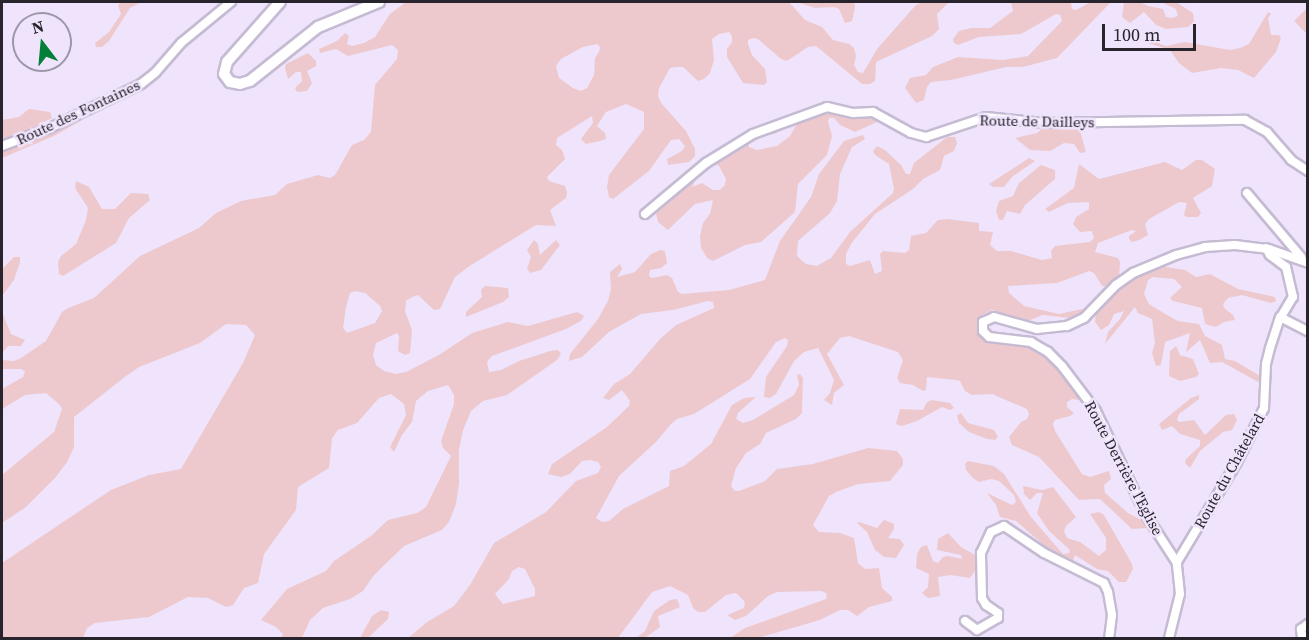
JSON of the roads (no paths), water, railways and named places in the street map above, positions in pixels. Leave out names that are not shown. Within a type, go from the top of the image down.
[{"type":"main road","points":[[279,2],[226,62],[224,74],[231,82],[250,81],[312,31],[340,16],[379,2]]},
{"type":"street","name":"Route des Fontaines","points":[[2,146],[44,131],[141,84],[155,73],[181,44],[231,2]]},
{"type":"street","name":"Route de Dailleys","points":[[645,214],[706,163],[753,134],[827,107],[853,113],[873,112],[911,133],[926,138],[986,117],[1044,123],[1245,120],[1267,132],[1292,160],[1308,171]]},
{"type":"street","points":[[1247,193],[1305,262]]},
{"type":"street","name":"Route Derrière l'Eglise","points":[[1177,562],[1146,515],[1096,411],[1062,366],[1048,352],[1031,342],[990,337],[983,331],[983,322],[987,318],[997,317],[1037,329],[1061,328],[1084,318],[1119,282],[1155,262],[1212,246],[1266,248],[1305,262]]},
{"type":"street","name":"Route du Châtelard","points":[[1177,562],[1237,462],[1264,408],[1266,364],[1281,317],[1292,300],[1286,267],[1271,256],[1266,248]]},
{"type":"street","points":[[1281,317],[1308,331]]},
{"type":"street","points":[[965,621],[977,630],[998,618],[998,613],[986,605],[982,598],[981,553],[991,532],[1004,526],[1044,553],[1104,584],[1108,592],[1112,615],[1109,639]]},
{"type":"street","points":[[1169,639],[1180,594],[1177,562]]},
{"type":"street","points":[[1305,638],[1301,629],[1308,624]]}]
